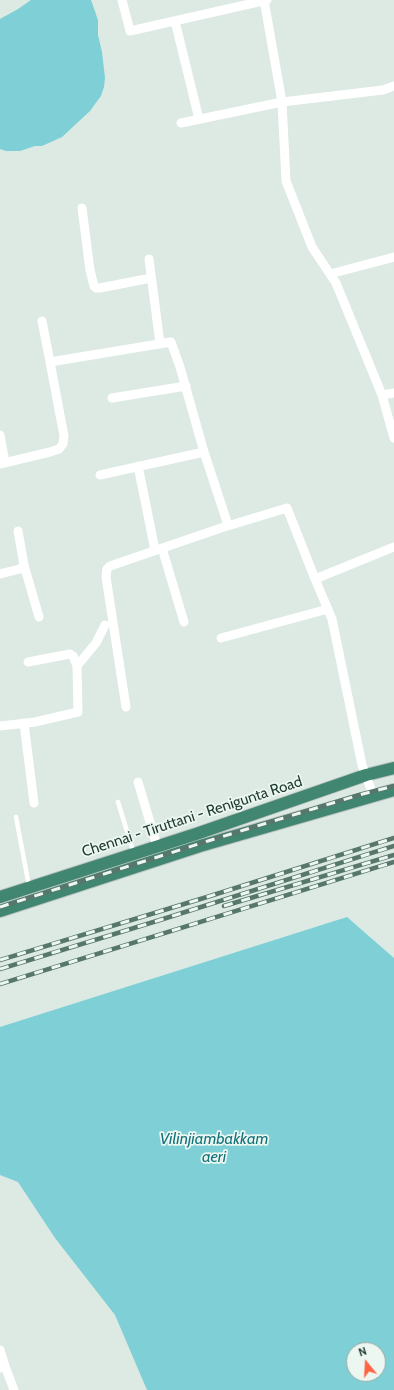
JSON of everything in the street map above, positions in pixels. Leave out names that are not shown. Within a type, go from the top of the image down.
[{"type":"highway","name":"Chennai - Tiruttani - Renigunta Road","points":[[0,897],[394,768]]},
{"type":"highway","name":"Chennai - Tiruttani - Renigunta Road","points":[[0,911],[200,846],[394,790]]},
{"type":"street","points":[[122,0],[130,31],[265,0],[282,102],[286,181],[312,248],[336,283],[382,395],[394,438]]},
{"type":"street","points":[[175,20],[199,119]]},
{"type":"street","points":[[180,123],[282,102],[383,90],[394,86]]},
{"type":"street","points":[[82,208],[90,270],[94,286],[96,288],[100,288],[151,278]]},
{"type":"street","points":[[330,274],[394,257]]},
{"type":"street","points":[[149,259],[160,344]]},
{"type":"street","points":[[0,435],[2,464],[50,452],[59,449],[63,444],[64,436],[42,321]]},
{"type":"street","points":[[50,362],[172,342],[204,452],[228,525]]},
{"type":"street","points":[[112,398],[186,386]]},
{"type":"street","points":[[382,395],[394,393]]},
{"type":"street","points":[[100,475],[204,452]]},
{"type":"street","points":[[138,466],[158,549],[184,622]]},
{"type":"street","points":[[126,707],[106,572],[107,568],[228,525],[287,508],[332,619],[355,733],[366,776],[373,795]]},
{"type":"street","points":[[18,531],[24,565],[39,617]]},
{"type":"street","points":[[315,579],[394,547]]},
{"type":"street","points":[[0,574],[20,569],[24,565]]},
{"type":"street","points":[[222,638],[328,608]]},
{"type":"street","points":[[77,666],[96,642],[105,625]]},
{"type":"street","points":[[0,726],[24,723],[78,712],[77,666],[75,658],[70,654],[28,662]]},
{"type":"street","points":[[24,723],[34,803]]},
{"type":"street","points":[[138,782],[157,846]]},
{"type":"street","points":[[0,1350],[3,1367],[14,1390]]},
{"type":"lane","points":[[118,802],[134,854]]},
{"type":"lane","points":[[16,817],[29,888]]},
{"type":"water","points":[[31,0],[91,0],[98,20],[98,35],[102,52],[105,78],[104,87],[101,96],[90,111],[62,137],[42,146],[35,146],[20,151],[6,151],[0,149],[0,19]]},
{"type":"water","name":"Vilinjiambakkam aeri","points":[[347,917],[394,958],[394,1390],[147,1390],[115,1315],[55,1238],[18,1182],[0,1175],[0,1027]]},
{"type":"railway","points":[[0,907],[208,841],[359,795],[394,786]]},
{"type":"railway","points":[[0,960],[394,838]]},
{"type":"railway","points":[[0,969],[394,846]]},
{"type":"railway","points":[[224,906],[394,855]]},
{"type":"railway","points":[[0,984],[394,862]]}]
